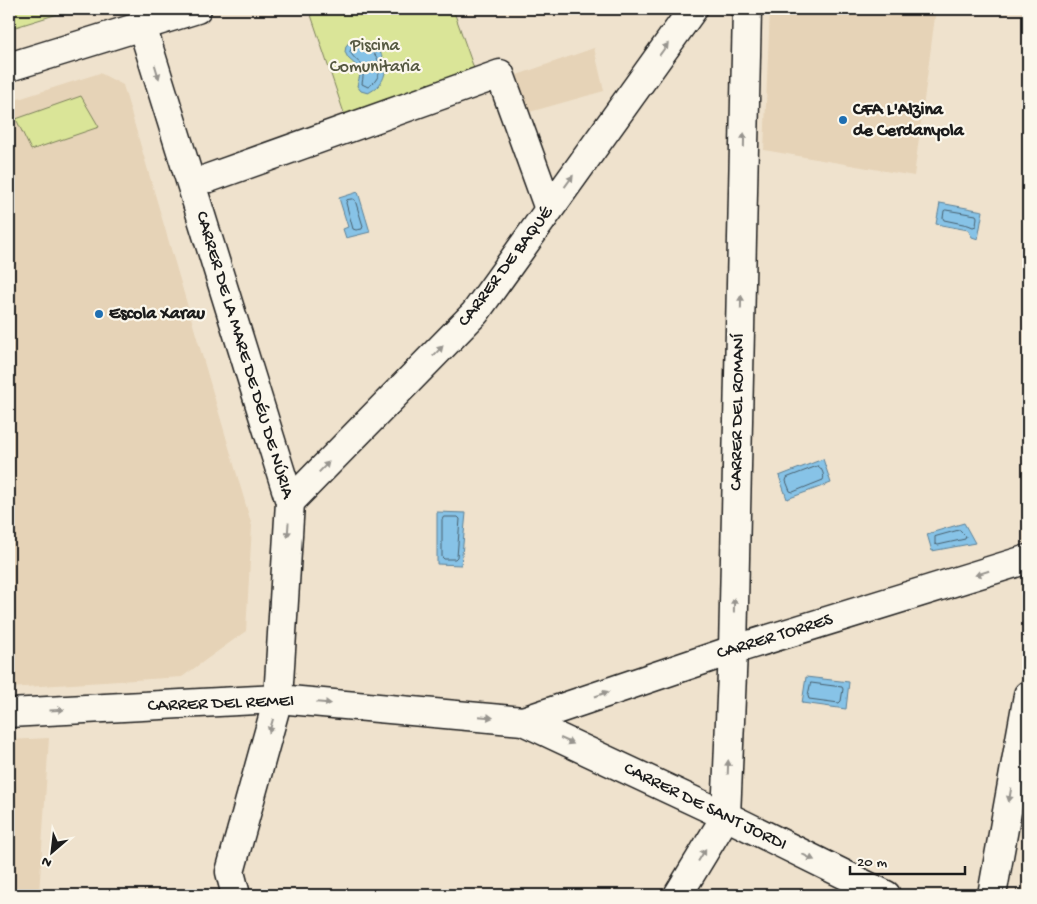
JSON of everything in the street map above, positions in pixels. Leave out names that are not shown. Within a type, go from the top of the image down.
[{"type":"street","points":[[9,67],[197,9]]},
{"type":"street","name":"CARRER DE BAQUÉ","points":[[290,502],[475,313],[693,9]]},
{"type":"street","name":"CARRER DEL ROMANÍ","points":[[726,816],[733,650],[747,9]]},
{"type":"street","name":"CARRER DE LA MARE DE DÉU DE NÚRIA","points":[[142,26],[290,502],[278,699],[230,872],[236,895]]},
{"type":"street","points":[[209,178],[500,74],[550,209]]},
{"type":"street","name":"CARRER TORRES","points":[[523,721],[733,650],[1028,559]]},
{"type":"street","points":[[992,895],[1028,695]]},
{"type":"street","name":"CARRER DEL REMEI","points":[[9,713],[278,699],[523,721]]},
{"type":"street","name":"CARRER DE SANT JORDI","points":[[523,721],[726,816],[886,895]]},
{"type":"street","points":[[678,895],[726,816]]},
{"type":"shaded area","name":"CFA L'Alzina de Cerdanyola","points":[[770,9],[936,9],[914,176],[764,150]]},
{"type":"shaded area","points":[[594,48],[604,91],[526,113],[517,75]]},
{"type":"shaded area","name":"Escola Xarau","points":[[100,73],[123,85],[252,526],[246,631],[182,677],[9,688],[9,102]]},
{"type":"shaded area","points":[[49,738],[39,895],[9,895],[9,740]]},
{"type":"green space","points":[[9,9],[74,9],[9,29]]},
{"type":"green space","name":"Piscina Comunitaria","points":[[309,9],[453,9],[476,74],[345,116]]},
{"type":"green space","points":[[81,96],[99,127],[31,150],[16,119]]},
{"type":"water","points":[[351,40],[362,40],[371,44],[384,59],[384,77],[378,86],[368,93],[361,91],[357,86],[360,75],[359,68],[348,58],[345,52],[346,46]]},
{"type":"water","points":[[358,192],[370,232],[346,238],[343,229],[348,227],[339,198]]},
{"type":"water","points":[[940,203],[983,211],[978,239],[972,237],[968,230],[936,224]]},
{"type":"water","points":[[823,459],[831,483],[787,499],[779,476]]},
{"type":"water","points":[[437,512],[466,513],[461,565],[437,564]]},
{"type":"water","points":[[964,523],[975,543],[932,551],[927,534]]},
{"type":"water","points":[[806,677],[849,682],[846,709],[802,703]]},
{"type":"place","name":"CFA L'Alzina de Cerdanyola","points":[[843,120]]},
{"type":"place","name":"Escola Xarau","points":[[99,314]]}]
